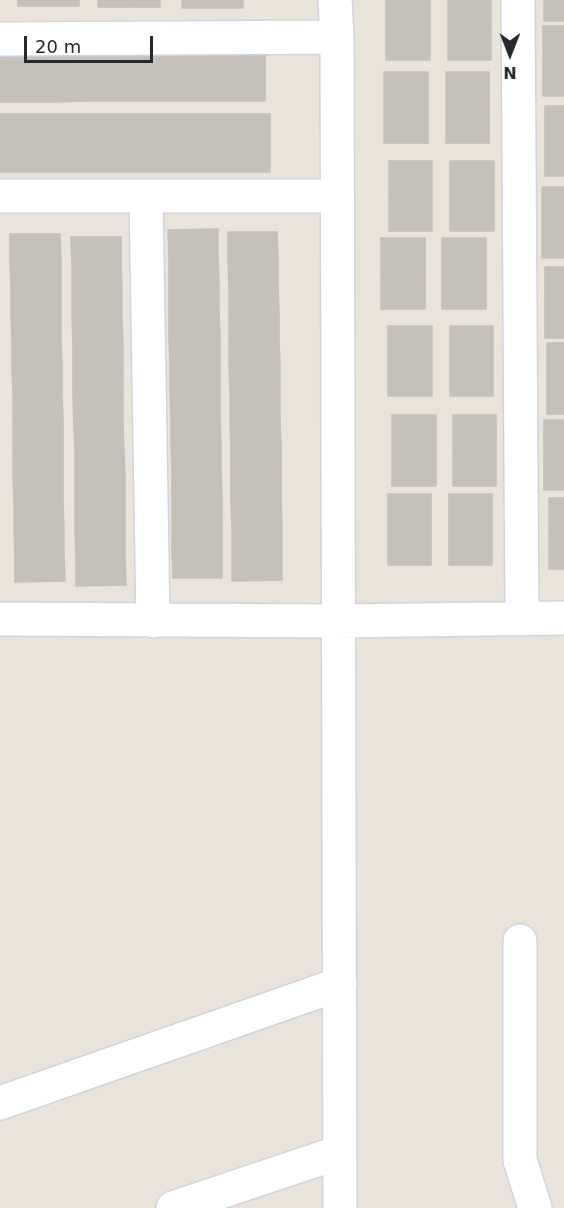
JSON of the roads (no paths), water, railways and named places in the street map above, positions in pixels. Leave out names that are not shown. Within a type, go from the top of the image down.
[{"type":"street","points":[[335,0],[338,37],[337,621],[340,984],[338,1153],[346,1201]]},
{"type":"street","points":[[518,0],[522,619]]},
{"type":"street","points":[[0,39],[338,37]]},
{"type":"street","points":[[0,196],[338,196]]},
{"type":"street","points":[[146,196],[153,621]]},
{"type":"street","points":[[0,619],[337,621],[564,618]]},
{"type":"street","points":[[520,941],[520,1160],[535,1208]]},
{"type":"street","points":[[0,1103],[340,984]]},
{"type":"street","points":[[174,1208],[338,1153]]}]
